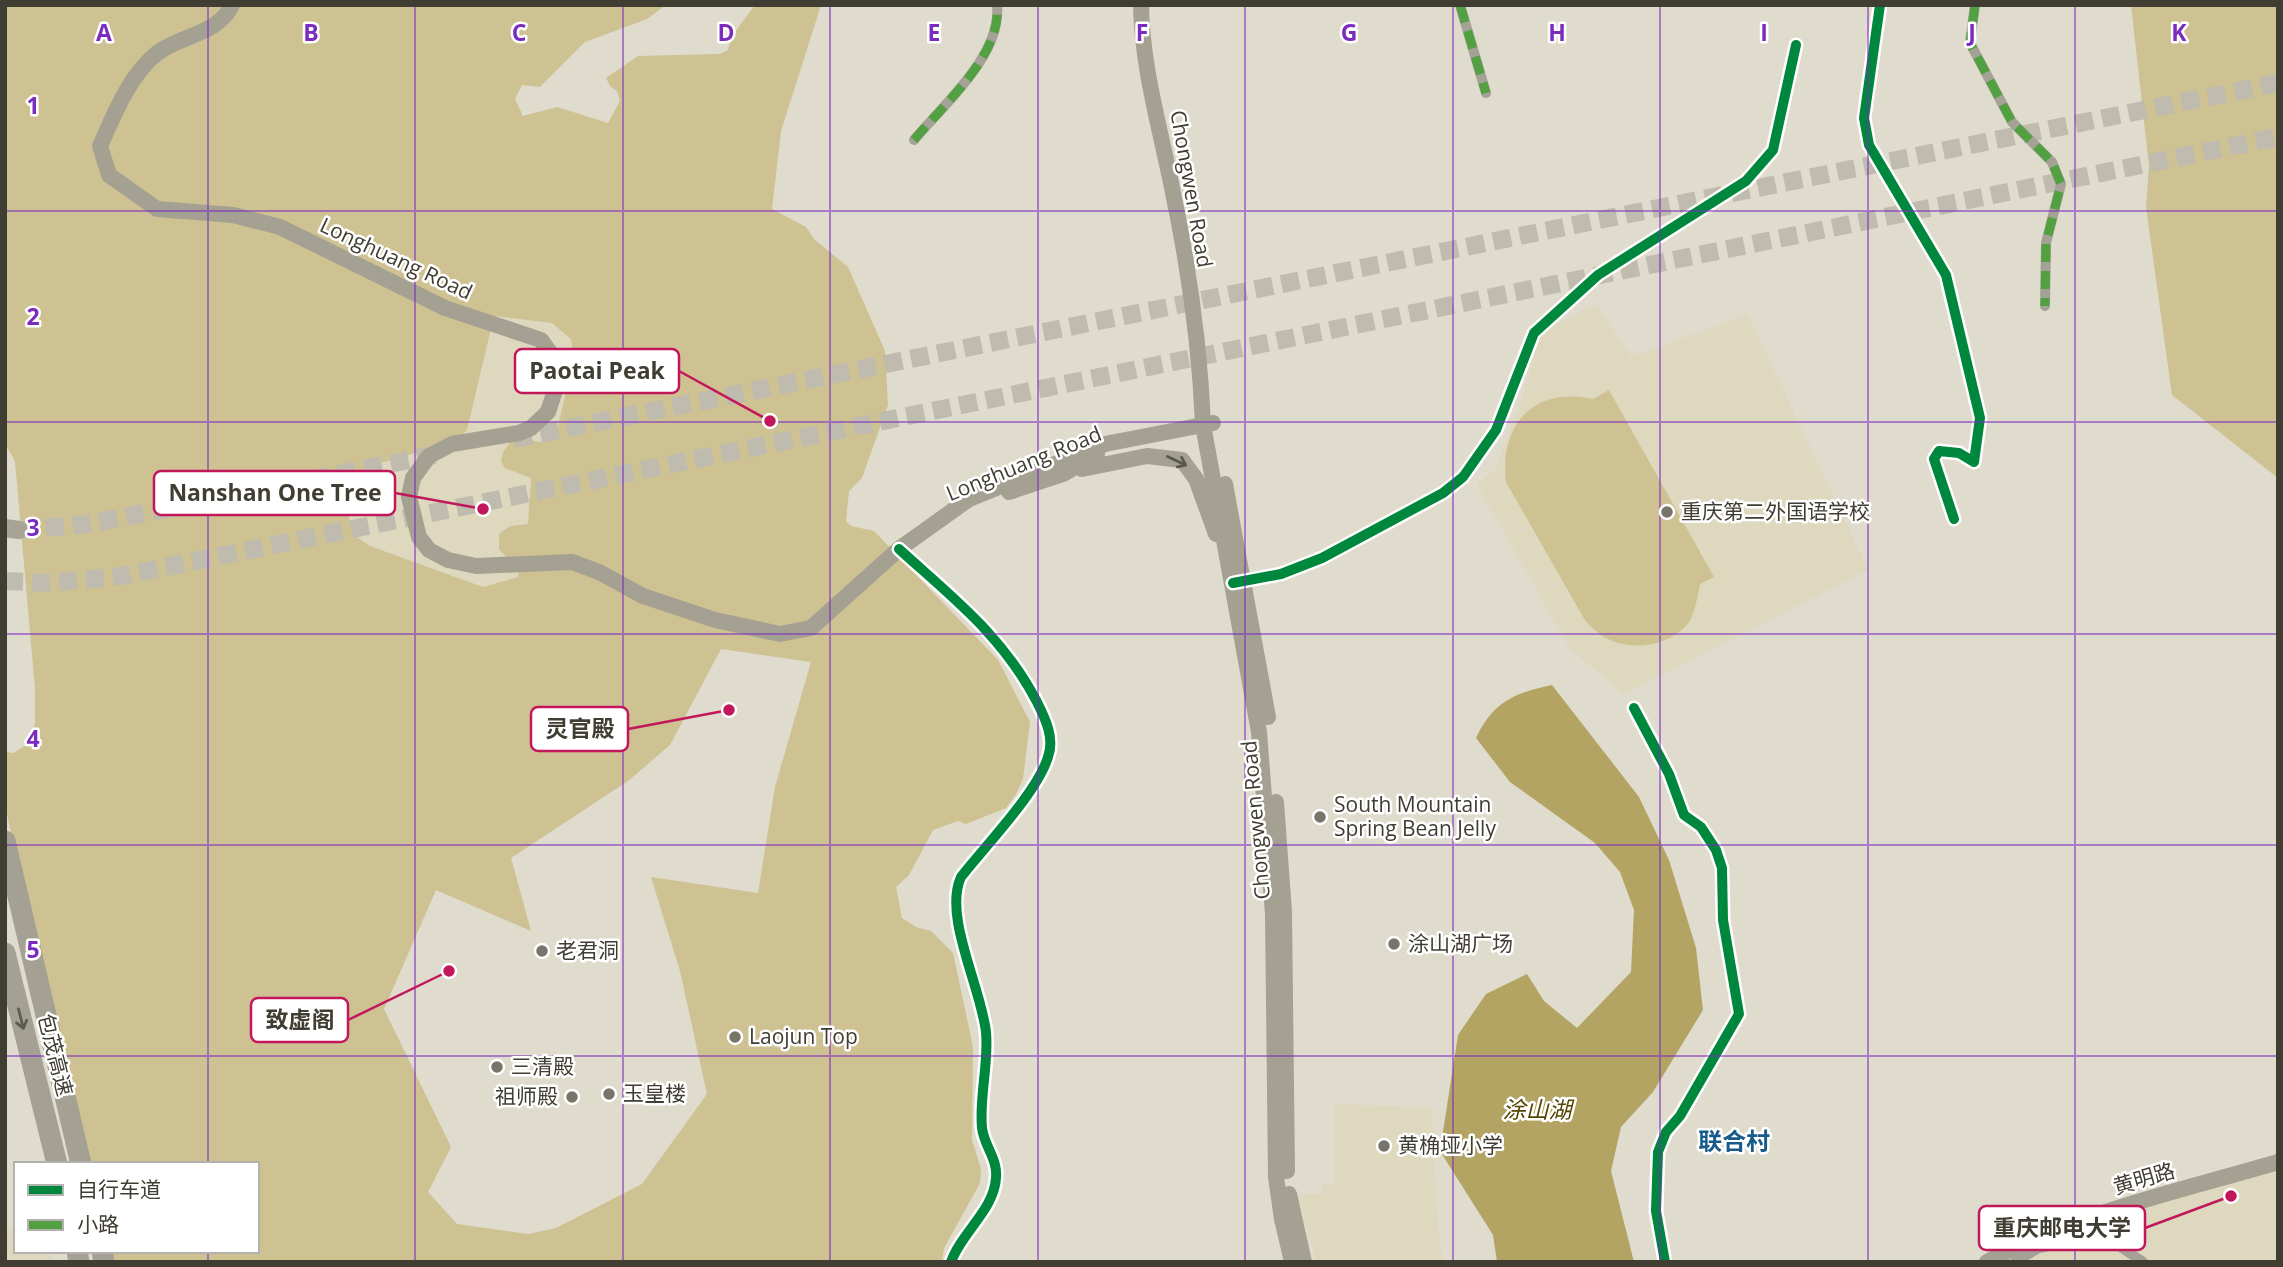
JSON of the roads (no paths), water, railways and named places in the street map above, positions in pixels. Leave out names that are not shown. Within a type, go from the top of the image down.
[{"type":"highway","name":"包茂高速","points":[[5,841],[82,1162]]},
{"type":"highway","name":"包茂高速","points":[[5,953],[57,1162]]},
{"type":"main road","name":"Longhuang Road","points":[[232,5],[209,29],[171,43],[153,56],[120,100],[100,146],[108,174],[157,209],[233,215],[280,227],[445,308],[541,340],[554,358],[558,381],[548,412],[531,428],[519,433],[452,444],[429,456],[413,478],[409,498],[414,524],[429,550],[448,560],[476,566],[572,562],[599,572],[643,596],[715,620],[780,634],[811,628],[899,549],[958,506],[1108,450],[1209,427]]},
{"type":"main road","name":"Chongwen Road","points":[[1141,5],[1142,46],[1174,197],[1209,427],[1269,725],[1284,912],[1287,1176],[1304,1262]]},
{"type":"main road","points":[[1057,469],[1130,457],[1162,456],[1182,460],[1196,479],[1239,582]]},
{"type":"main road","name":"Chongwen Road","points":[[1239,582],[1259,732],[1273,914],[1276,1177],[1292,1262]]},
{"type":"main road","name":"黄明路","points":[[1986,1262],[2024,1241],[2086,1219],[2278,1162]]},
{"type":"street","points":[[914,140],[989,51],[998,16],[997,5]]},
{"type":"street","points":[[1460,5],[1486,93]]},
{"type":"street","points":[[1880,5],[1864,118],[1869,145],[1946,275],[1980,418],[1974,462],[1959,453],[1939,451],[1934,459],[1954,519]]},
{"type":"street","points":[[1975,5],[1970,43],[2012,122],[2052,162],[2061,184],[2046,243],[2045,306]]},
{"type":"street","points":[[1239,582],[1301,568],[1443,493],[1477,462],[1496,430],[1534,333],[1598,275],[1746,181],[1773,150],[1796,45]]},
{"type":"street","points":[[899,549],[999,641],[1022,674],[1043,713],[1051,743],[1049,755],[1035,784],[961,877],[955,891],[954,912],[975,980],[986,1033],[982,1132],[997,1166],[996,1183],[986,1204],[957,1244],[951,1262]]},
{"type":"street","points":[[1634,708],[1669,774],[1684,815],[1700,827],[1716,850],[1723,869],[1723,920],[1739,1014],[1680,1116],[1666,1132],[1658,1152],[1656,1211],[1665,1262]]},
{"type":"street","points":[[2015,1262],[2039,1248],[2103,1235],[2143,1262]]},
{"type":"water","name":"涂山湖","points":[[1552,685],[1639,797],[1669,860],[1696,948],[1703,1010],[1653,1092],[1621,1127],[1611,1171],[1634,1262],[1497,1262],[1493,1235],[1440,1151],[1458,1035],[1486,994],[1527,974],[1544,1001],[1577,1028],[1631,972],[1634,910],[1620,872],[1595,843],[1510,782],[1476,738],[1490,716],[1506,701]]},
{"type":"tunnel","points":[[514,439],[2278,83]]},
{"type":"tunnel","points":[[5,581],[49,583],[122,576],[2278,137]]},
{"type":"tunnel","points":[[19,530],[89,524],[439,454]]},
{"type":"place","name":"Paotai Peak","points":[[770,421]]},
{"type":"place","name":"Nanshan One Tree","points":[[483,509]]},
{"type":"place","name":"重庆第二外国语学校","points":[[1667,512]]},
{"type":"place","name":"灵官殿","points":[[729,710]]},
{"type":"place","name":"South Mountain Spring Bean Jelly","points":[[1320,817]]},
{"type":"place","name":"涂山湖广场","points":[[1394,944]]},
{"type":"place","name":"老君洞","points":[[542,951]]},
{"type":"place","name":"致虚阁","points":[[449,971]]},
{"type":"place","name":"Laojun Top","points":[[735,1037]]},
{"type":"place","name":"三清殿","points":[[497,1067]]},
{"type":"place","name":"玉皇楼","points":[[609,1094]]},
{"type":"place","name":"祖师殿","points":[[572,1097]]},
{"type":"place","name":"黄桷垭小学","points":[[1384,1146]]},
{"type":"place","name":"重庆邮电大学","points":[[2231,1196]]},
{"type":"district","name":"联合村","points":[[1734,1142]]}]
